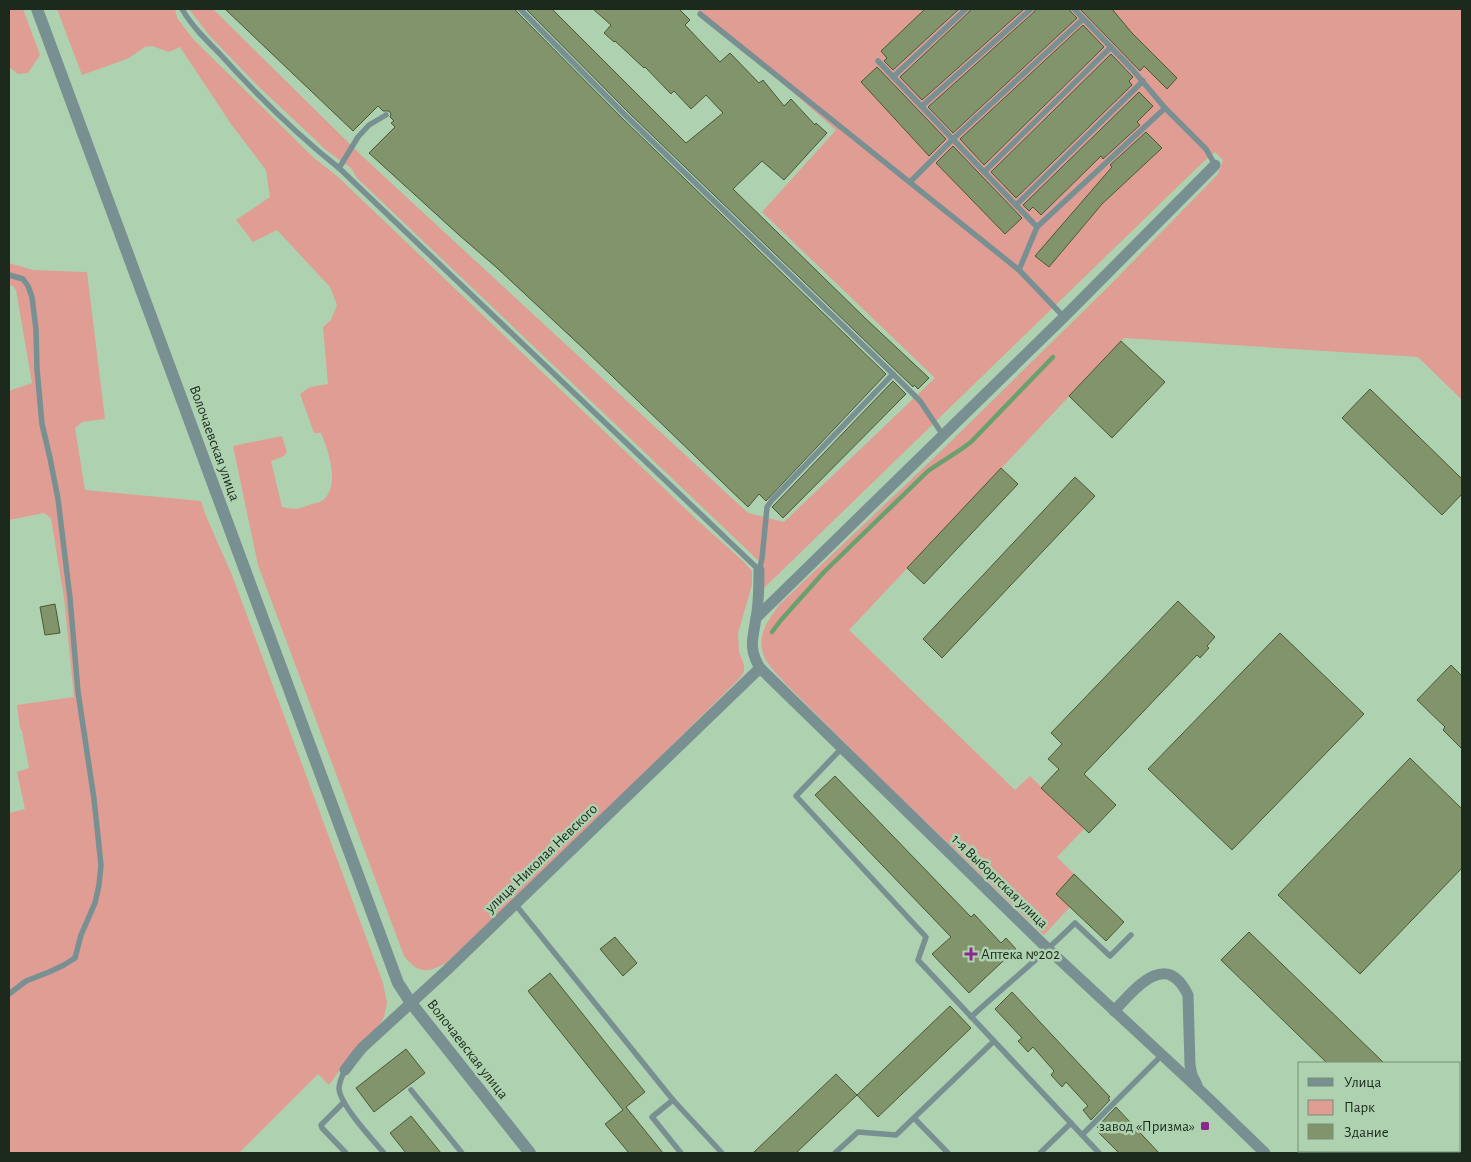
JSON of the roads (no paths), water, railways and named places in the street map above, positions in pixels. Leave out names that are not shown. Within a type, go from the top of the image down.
[{"type":"street","name":"Волочаевская улица","points":[[37,9],[398,983],[411,1004],[530,1153]]},
{"type":"street","points":[[756,618],[1064,316],[1214,165]]},
{"type":"street","points":[[759,570],[752,651],[760,668]]},
{"type":"street","name":"1-я Выборгская улица","points":[[760,668],[1048,950],[1265,1153]]},
{"type":"street","name":"улица Николая Невского","points":[[345,1070],[362,1048],[411,1004],[760,668]]},
{"type":"street","points":[[1114,1011],[1142,982],[1152,976],[1163,973],[1172,975],[1179,980],[1188,995],[1192,1075],[1204,1094]]},
{"type":"lane","points":[[182,9],[205,38],[253,90],[318,151],[339,168],[759,570],[762,559],[767,507],[893,374]]},
{"type":"lane","points":[[520,9],[632,122],[920,401],[943,435]]},
{"type":"lane","points":[[893,77],[966,9]]},
{"type":"lane","points":[[922,106],[1031,9]]},
{"type":"lane","points":[[1074,9],[1143,81],[1165,108],[1206,149],[1214,165]]},
{"type":"lane","points":[[700,14],[1020,270],[1064,316]]},
{"type":"lane","points":[[910,182],[953,139],[1084,19]]},
{"type":"lane","points":[[984,172],[1111,47]]},
{"type":"lane","points":[[878,61],[1037,227]]},
{"type":"lane","points":[[1016,205],[1143,81]]},
{"type":"lane","points":[[1020,270],[1037,227],[1165,108]]},
{"type":"lane","points":[[339,168],[358,136],[369,125],[386,115]]},
{"type":"lane","points":[[9,275],[23,278],[34,304],[37,377],[42,424],[58,499],[70,598],[78,692],[94,799],[101,865],[100,885],[95,903],[81,935],[75,958],[64,965],[26,981],[9,994]]},
{"type":"lane","points":[[842,748],[796,796],[926,937],[918,960],[1100,1153]]},
{"type":"lane","points":[[515,904],[673,1100],[722,1153]]},
{"type":"lane","points":[[971,1017],[1004,986],[1048,950],[1075,923],[1110,956],[1132,935]]},
{"type":"lane","points":[[835,1153],[858,1132],[896,1135],[994,1041]]},
{"type":"lane","points":[[1082,1135],[1162,1055]]},
{"type":"lane","points":[[345,1070],[340,1080],[339,1089],[344,1102],[384,1153]]},
{"type":"lane","points":[[411,1090],[462,1153]]},
{"type":"lane","points":[[673,1100],[652,1117],[681,1153]]},
{"type":"lane","points":[[344,1102],[320,1125],[346,1153]]},
{"type":"lane","points":[[914,1118],[948,1153]]},
{"type":"lane","points":[[1040,1153],[1071,1123]]},
{"type":"waterway","points":[[772,632],[824,572],[928,471],[971,442],[1053,357]]},
{"type":"place","name":"Аптека №202","points":[[971,954]]},
{"type":"place","name":"завод «Призма»","points":[[1205,1126]]}]
